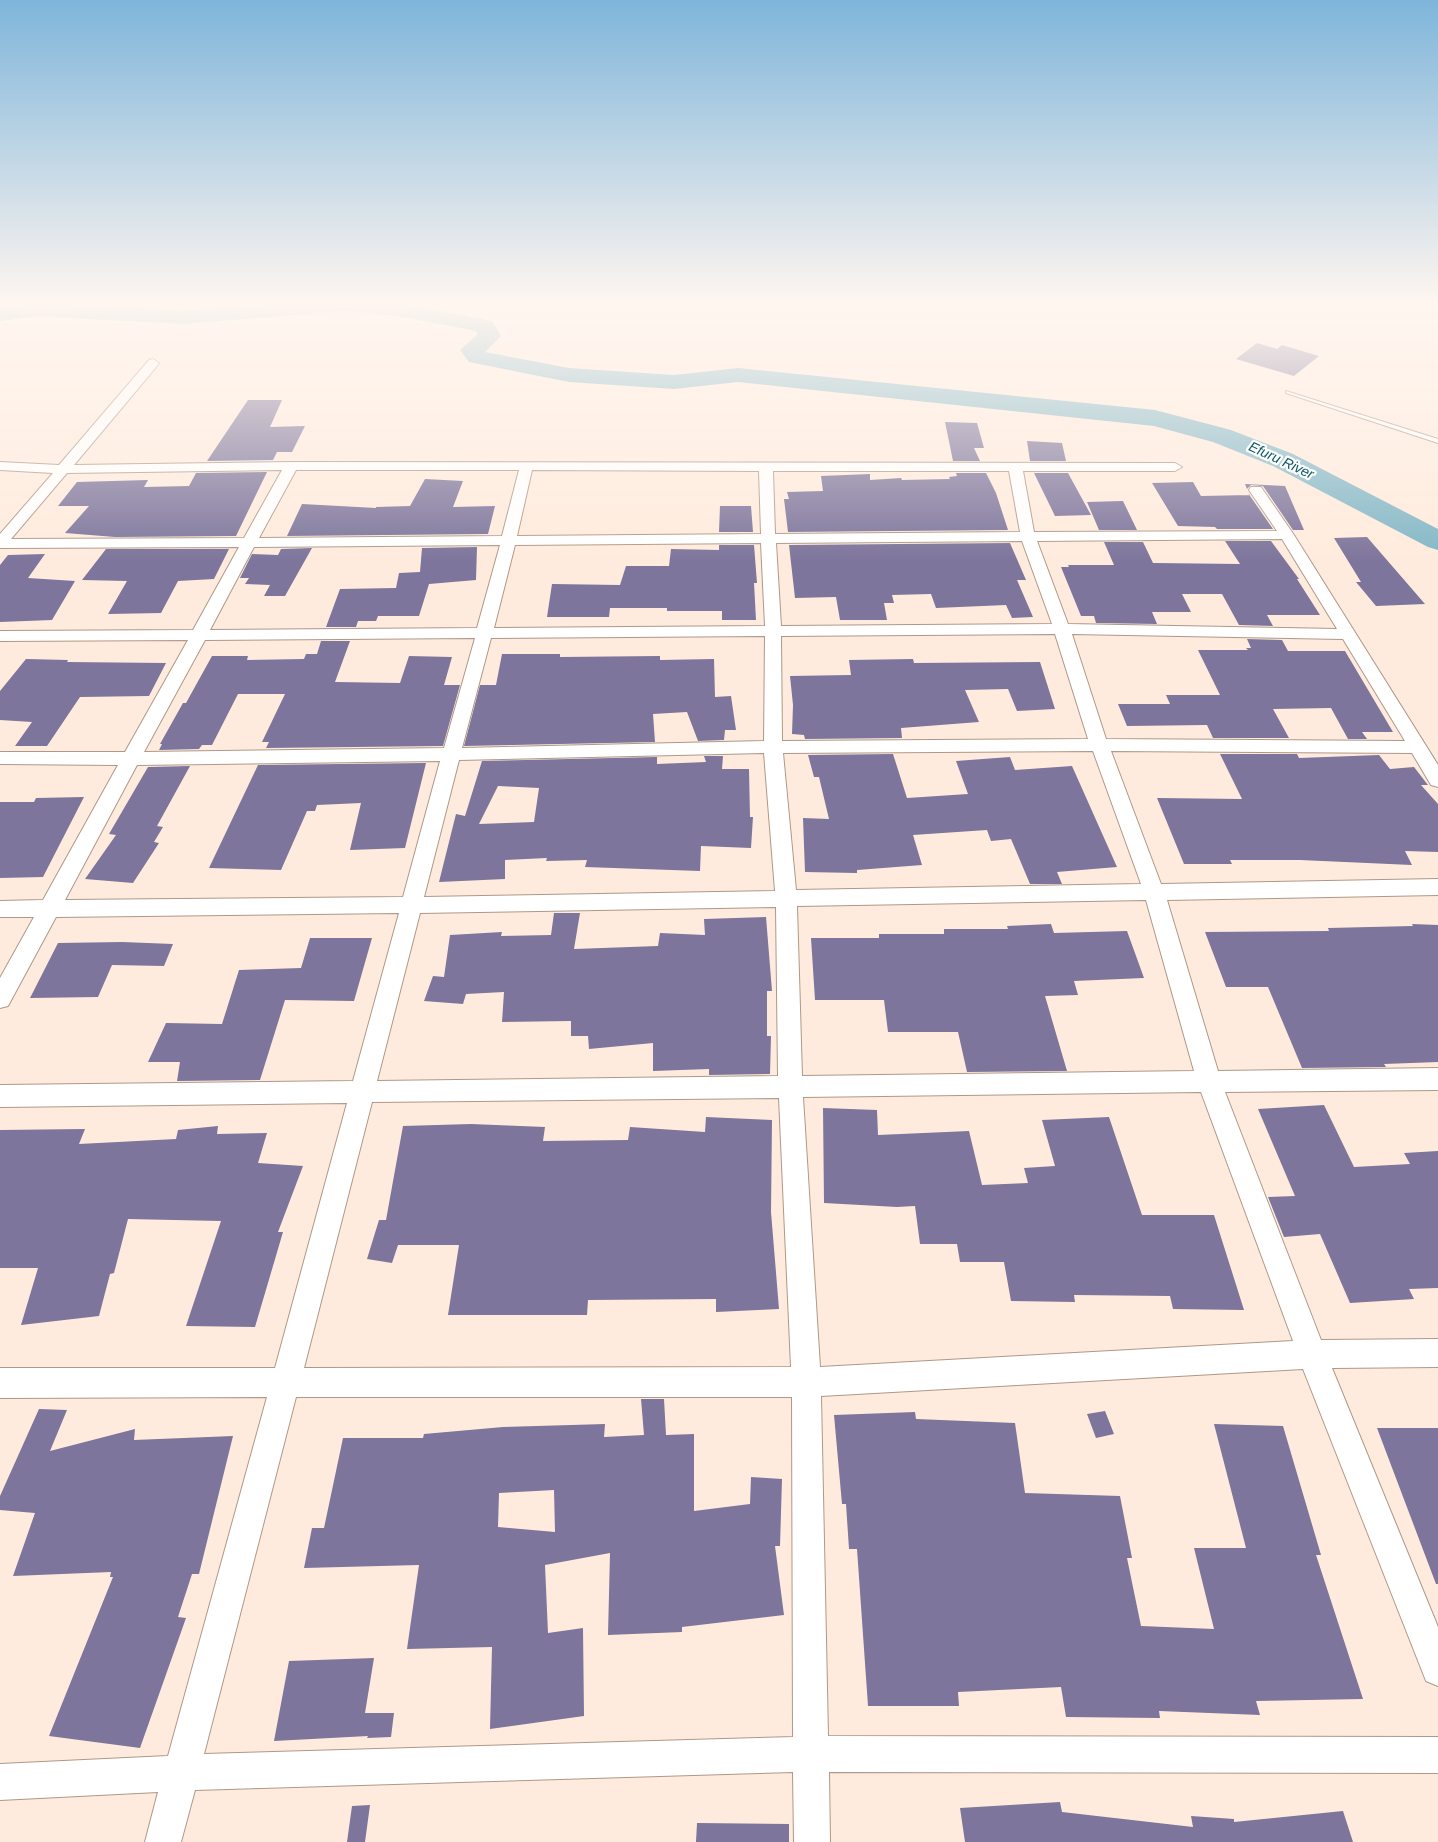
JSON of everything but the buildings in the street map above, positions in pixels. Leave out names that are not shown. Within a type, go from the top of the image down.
[{"type":"street","points":[[0,544],[130,390]]},
{"type":"street","points":[[0,466],[63,469],[291,466],[526,468],[1175,467]]},
{"type":"street","points":[[0,999],[291,466]]},
{"type":"street","points":[[766,467],[773,631],[773,747],[786,899],[790,1086],[806,1382],[812,1842]]},
{"type":"street","points":[[163,1842],[364,1092],[411,905],[509,540],[526,468]]},
{"type":"street","points":[[1015,468],[1028,537],[1062,629],[1099,744],[1154,892],[1209,1082],[1312,1354],[1438,1669]]},
{"type":"street","points":[[1256,490],[1287,535],[1438,780]]},
{"type":"street","points":[[0,544],[1287,535]]},
{"type":"street","points":[[0,636],[1062,629],[1348,634]]},
{"type":"street","points":[[0,758],[131,760],[773,747],[1099,744],[1418,747]]},
{"type":"street","points":[[0,909],[411,905],[1438,887]]},
{"type":"street","points":[[0,1096],[1438,1079]]},
{"type":"street","points":[[0,1383],[806,1382],[1312,1354],[1438,1353]]},
{"type":"street","points":[[0,1782],[182,1773],[810,1754],[1438,1755]]},
{"type":"lane","points":[[1288,392],[1438,441]]},
{"type":"waterway","name":"Efuru River","points":[[883,390],[1155,418],[1222,436],[1283,460],[1438,541]]}]
